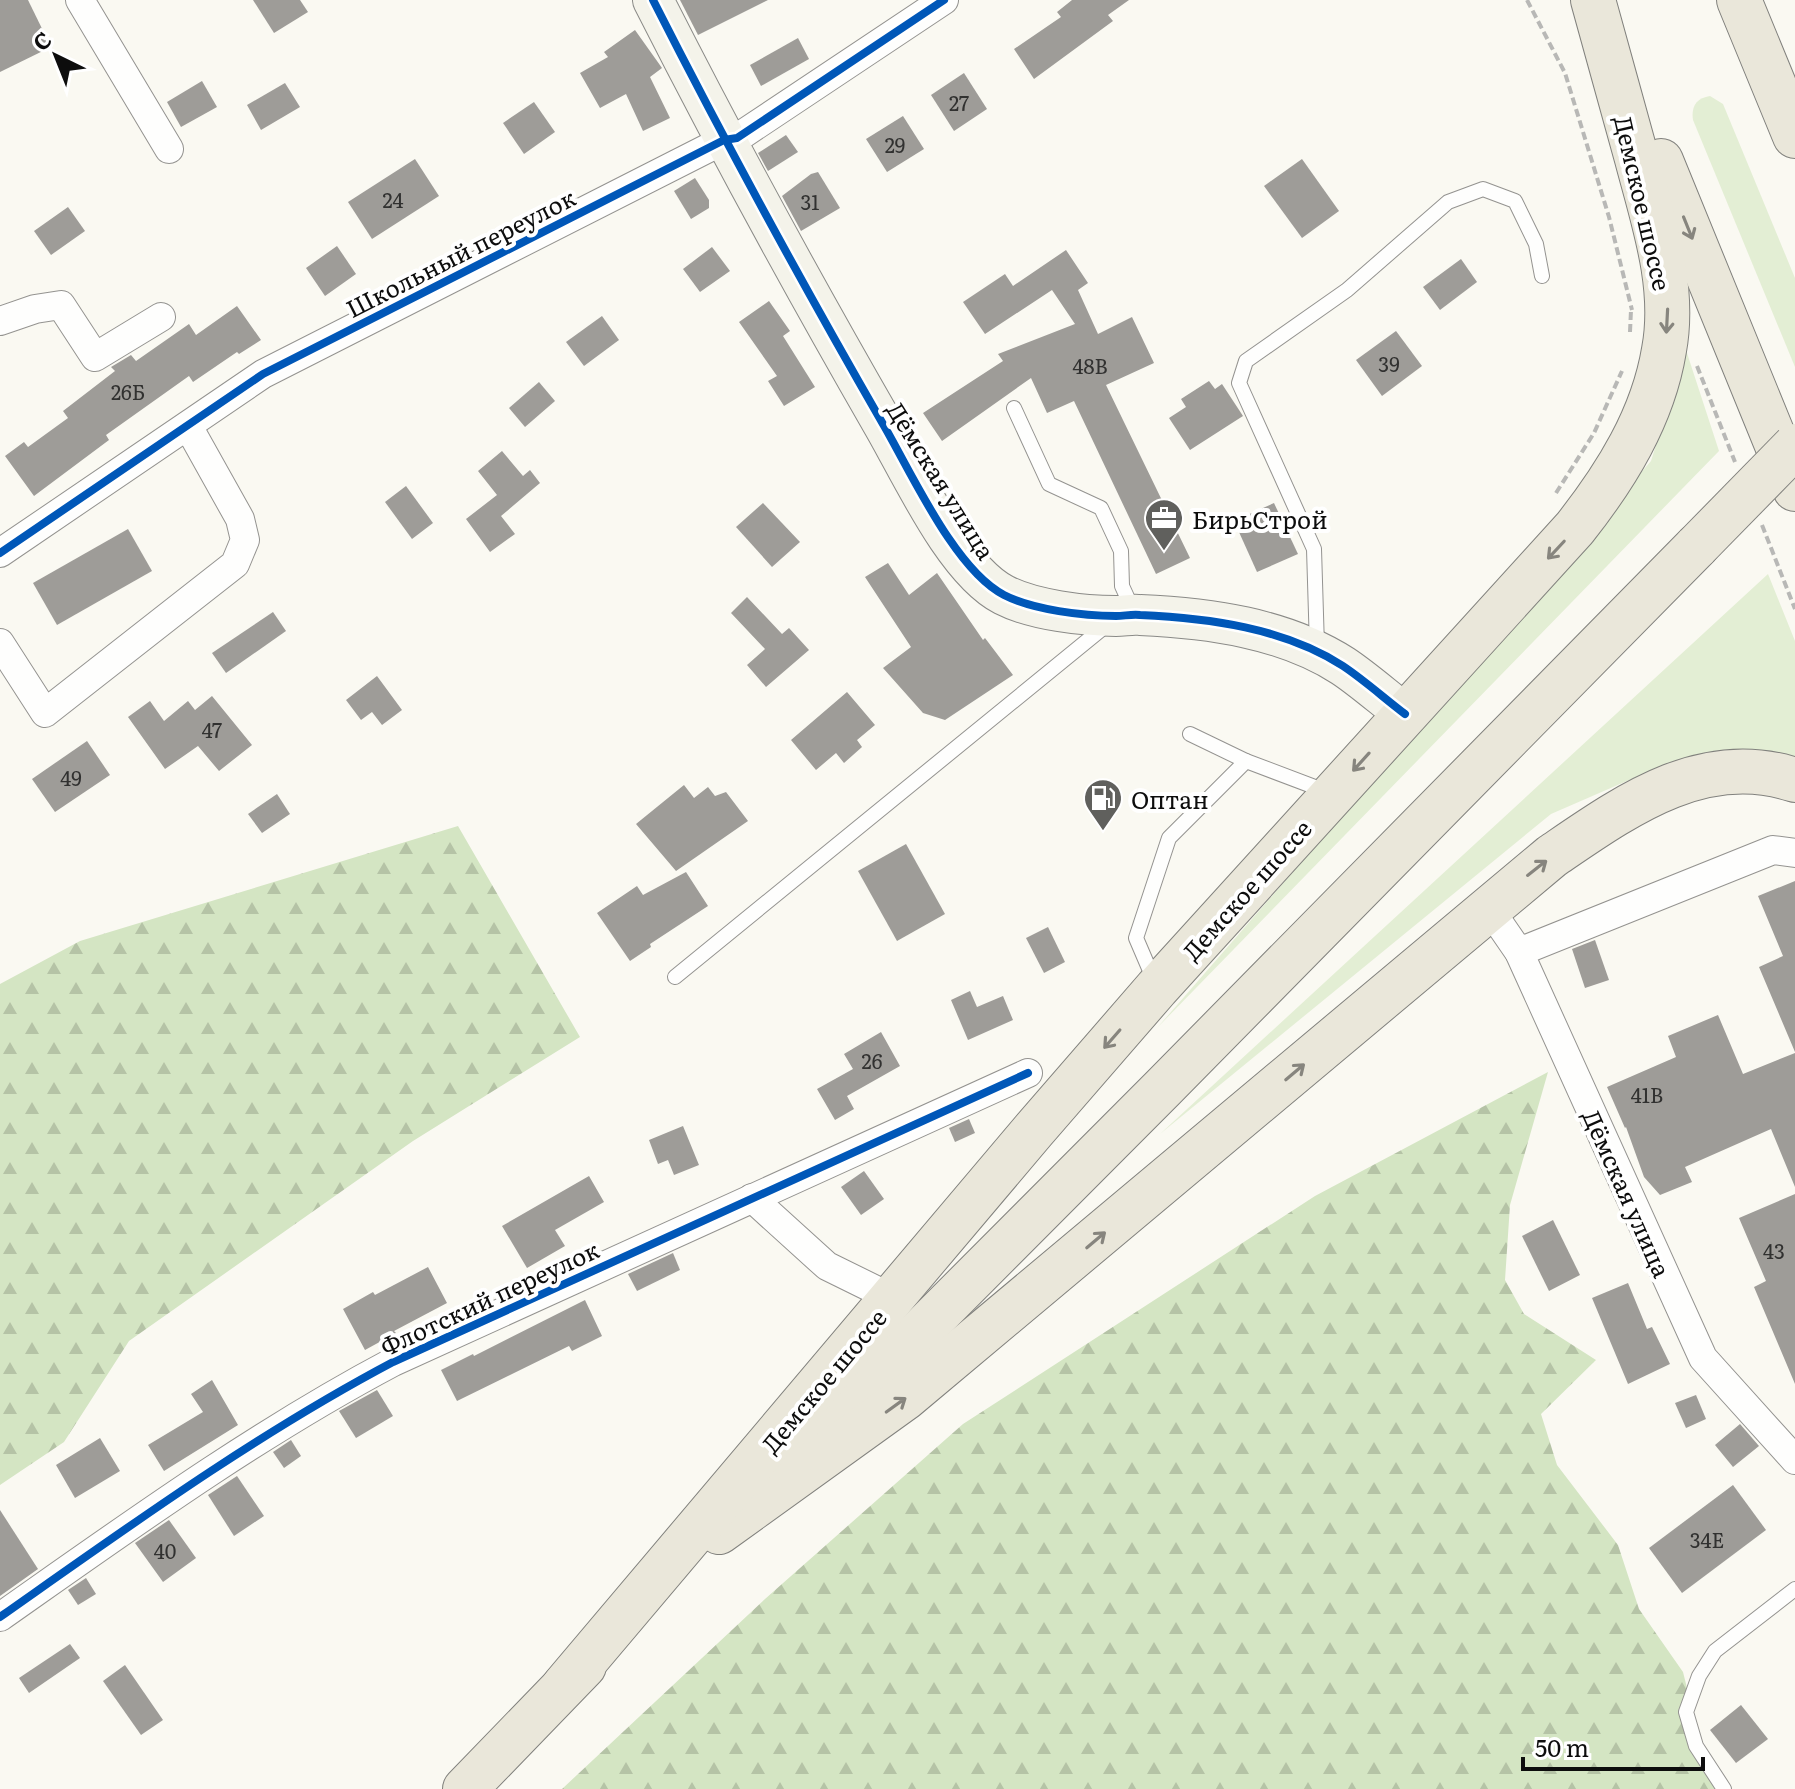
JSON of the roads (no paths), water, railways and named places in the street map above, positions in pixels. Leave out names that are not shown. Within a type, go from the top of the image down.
[{"type":"main road","points":[[1594,0],[1795,489]]},
{"type":"main road","name":"Демское шоссе","points":[[564,1686],[1157,988],[1575,528],[1604,490],[1629,447],[1657,382],[1665,349],[1668,314],[1664,273],[1652,216],[1594,0]]},
{"type":"main road","points":[[1739,0],[1795,136]]},
{"type":"main road","points":[[1748,0],[1774,84]]},
{"type":"main road","name":"Демское шоссе","points":[[465,1789],[564,1686],[1163,1088],[1795,446]]},
{"type":"main road","points":[[719,1532],[905,1398],[1552,856],[1611,816],[1681,781],[1714,773],[1749,771],[1795,780]]},
{"type":"street","points":[[80,0],[169,149]]},
{"type":"street","name":"Дёмская улица","points":[[653,0],[724,140],[824,322],[957,550],[972,568],[1004,595],[1025,602],[1075,613],[1172,617],[1245,628],[1288,639],[1344,666],[1405,714]]},
{"type":"street","name":"Школьный переулок","points":[[0,553],[263,374],[724,140],[737,138],[944,0]]},
{"type":"street","points":[[0,321],[35,309],[61,305],[95,357],[161,317]]},
{"type":"street","points":[[0,643],[45,713],[235,564],[245,540],[240,519],[188,426]]},
{"type":"street","points":[[1519,952],[1773,850],[1795,853]]},
{"type":"street","name":"Дёмская улица","points":[[1488,907],[1519,952],[1703,1358],[1795,1460]]},
{"type":"street","name":"Флотский переулок","points":[[0,1617],[265,1435],[393,1362],[1028,1073]]},
{"type":"street","points":[[752,1198],[827,1266],[892,1298]]},
{"type":"lane","points":[[1318,652],[1314,549],[1239,383],[1246,361],[1347,290],[1448,202],[1483,189],[1515,201],[1536,244],[1542,276]]},
{"type":"lane","points":[[675,977],[1126,615],[1121,551],[1101,508],[1049,484],[1014,408]]},
{"type":"lane","points":[[1190,734],[1246,761],[1333,793]]},
{"type":"lane","points":[[1157,988],[1136,938],[1169,838],[1246,761]]},
{"type":"lane","points":[[1724,1789],[1696,1746],[1686,1712],[1699,1676],[1715,1651],[1795,1589]]},
{"type":"place","name":"БирьСтрой","points":[[1164,552]]},
{"type":"place","name":"Оптан","points":[[1103,832]]}]
